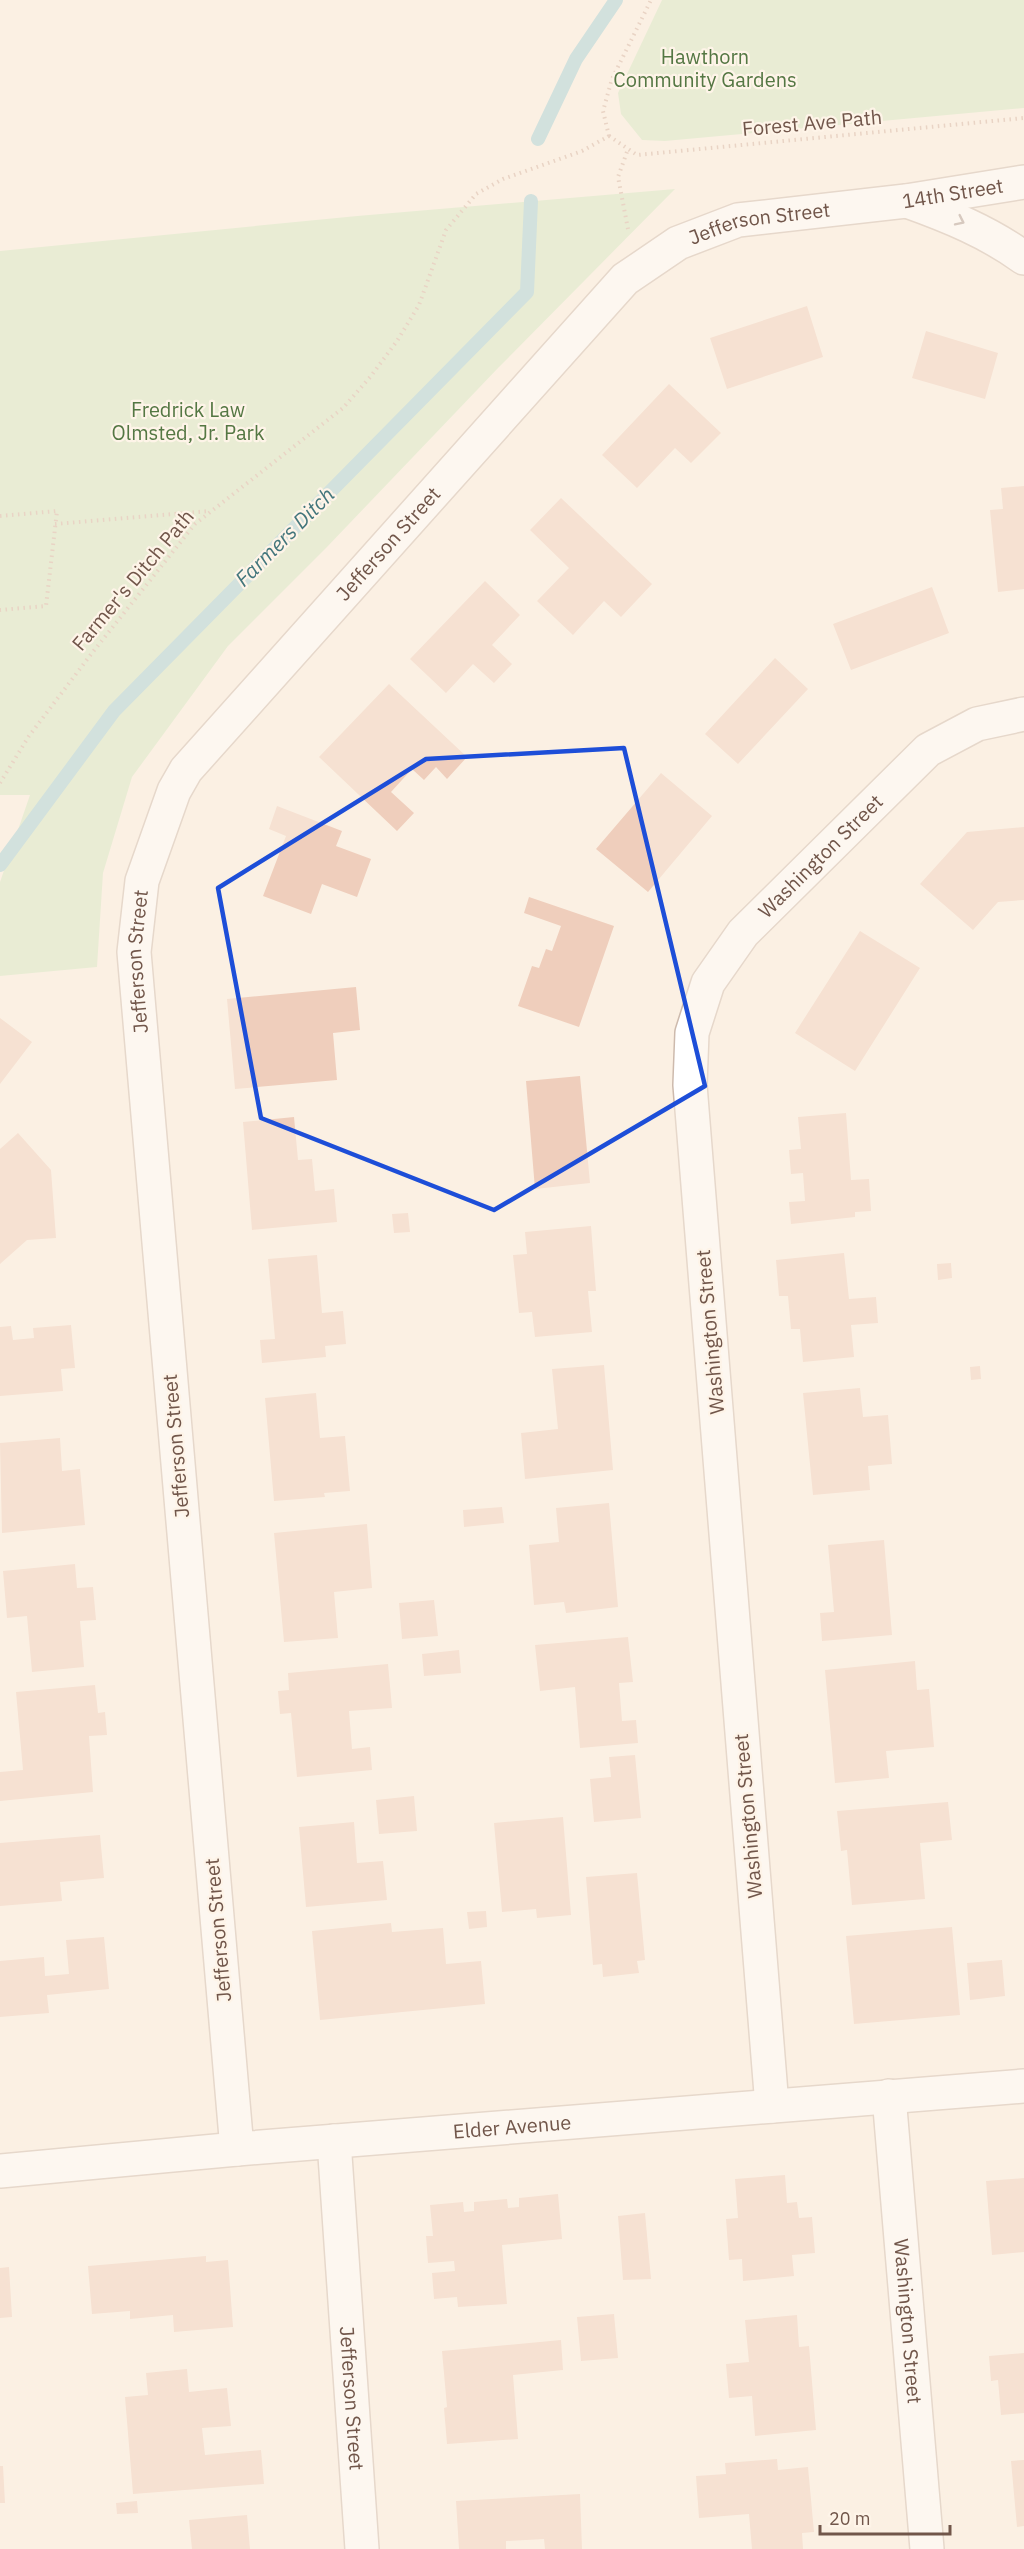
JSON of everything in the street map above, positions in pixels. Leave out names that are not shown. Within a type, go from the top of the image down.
[{"type":"street","name":"14th Street","points":[[906,201],[1024,182]]},
{"type":"street","name":"Jefferson Street","points":[[237,2149],[134,952],[142,881],[174,791],[186,771],[625,279],[678,243],[738,220],[906,201]]},
{"type":"street","name":"14th Street","points":[[906,201],[950,216],[999,240],[1024,258]]},
{"type":"street","name":"Washington Street","points":[[772,2106],[690,1085],[692,1032],[708,983],[743,933],[928,750],[977,724],[1024,714]]},
{"type":"street","name":"Elder Avenue","points":[[0,2171],[237,2149],[1024,2086]]},
{"type":"street","name":"Washington Street","points":[[889,2096],[927,2549]]},
{"type":"street","name":"Jefferson Street","points":[[334,2141],[362,2549]]},
{"type":"path","points":[[609,136],[603,111],[612,79],[651,0]]},
{"type":"path","name":"Forest Ave Path","points":[[609,136],[636,155],[1024,118]]},
{"type":"path","name":"Farmer's Ditch Path","points":[[0,783],[29,736],[195,524],[343,408],[371,376],[397,341],[419,305],[446,230],[476,194],[503,179],[582,151],[609,136]]},
{"type":"path","points":[[628,149],[618,177],[625,225],[650,262]]},
{"type":"path","points":[[55,524],[212,510]]},
{"type":"path","points":[[0,516],[57,511],[46,606],[0,610]]},
{"type":"highlighted area","points":[[624,748],[705,1086],[494,1210],[261,1118],[218,888],[426,759]]},
{"type":"green space","name":"Hawthorn Community Gardens","points":[[662,0],[1024,0],[1024,108],[665,141],[642,140],[621,114],[618,93]]},
{"type":"green space","name":"Fredrick Law Olmsted, Jr. Park","points":[[675,189],[228,646],[132,777],[103,873],[97,967],[0,976],[0,882],[30,795],[0,795],[0,251],[357,216]]},
{"type":"building","points":[[807,306],[823,357],[727,389],[710,338]]},
{"type":"building","points":[[926,331],[998,353],[985,399],[912,378]]},
{"type":"building","points":[[669,384],[721,433],[691,463],[675,448],[637,488],[602,455]]},
{"type":"building","points":[[1024,486],[1024,589],[998,592],[990,510],[1003,509],[1001,488]]},
{"type":"building","points":[[561,498],[652,584],[621,617],[604,601],[573,635],[537,601],[569,568],[530,530]]},
{"type":"building","points":[[485,581],[520,615],[492,645],[512,664],[494,683],[473,664],[446,693],[410,659]]},
{"type":"building","points":[[932,587],[949,633],[851,670],[833,624]]},
{"type":"building","points":[[775,658],[808,689],[738,764],[705,734]]},
{"type":"building","points":[[389,684],[467,757],[447,779],[436,767],[424,780],[412,769],[391,792],[414,813],[397,831],[319,757]]},
{"type":"building","points":[[661,773],[712,816],[648,892],[596,849]]},
{"type":"building","points":[[277,806],[342,831],[336,846],[371,859],[357,897],[322,884],[311,914],[263,896],[286,836],[269,829]]},
{"type":"building","points":[[1024,827],[1024,900],[998,902],[973,930],[920,884],[967,832]]},
{"type":"building","points":[[529,897],[614,926],[579,1027],[518,1006],[532,966],[539,968],[546,949],[552,951],[561,926],[524,913]]},
{"type":"building","points":[[860,931],[920,968],[855,1071],[795,1033]]},
{"type":"building","points":[[356,987],[360,1030],[333,1033],[337,1080],[235,1089],[227,999]]},
{"type":"building","points":[[0,1018],[32,1042],[0,1084]]},
{"type":"building","points":[[580,1076],[590,1183],[535,1189],[526,1081]]},
{"type":"building","points":[[846,1113],[851,1180],[869,1179],[871,1211],[855,1212],[855,1217],[791,1224],[789,1202],[805,1201],[803,1173],[791,1174],[789,1150],[801,1149],[798,1117]]},
{"type":"building","points":[[294,1117],[298,1160],[312,1159],[315,1191],[334,1189],[337,1222],[252,1230],[243,1122]]},
{"type":"building","points":[[18,1133],[51,1170],[56,1238],[27,1240],[0,1264],[0,1149]]},
{"type":"building","points":[[408,1213],[410,1232],[394,1233],[392,1214]]},
{"type":"building","points":[[591,1226],[596,1291],[588,1291],[592,1332],[535,1337],[532,1312],[519,1313],[513,1255],[527,1254],[525,1232]]},
{"type":"building","points":[[844,1253],[849,1299],[876,1297],[878,1323],[851,1325],[854,1357],[803,1362],[800,1329],[791,1329],[788,1296],[779,1296],[776,1260]]},
{"type":"building","points":[[317,1255],[322,1313],[343,1311],[346,1344],[325,1346],[326,1357],[262,1363],[260,1340],[275,1339],[268,1259]]},
{"type":"building","points":[[951,1263],[952,1278],[938,1280],[937,1264]]},
{"type":"building","points":[[71,1325],[75,1368],[61,1369],[63,1391],[0,1396],[0,1327],[11,1326],[13,1340],[34,1338],[33,1328]]},
{"type":"building","points":[[604,1365],[613,1470],[525,1479],[521,1433],[558,1429],[552,1369]]},
{"type":"building","points":[[980,1366],[981,1379],[971,1380],[970,1367]]},
{"type":"building","points":[[860,1388],[863,1417],[888,1415],[892,1464],[868,1466],[870,1490],[813,1495],[803,1393]]},
{"type":"building","points":[[316,1393],[320,1438],[345,1436],[350,1491],[324,1493],[325,1497],[274,1501],[265,1398]]},
{"type":"building","points":[[60,1438],[62,1471],[80,1469],[85,1525],[2,1533],[0,1443]]},
{"type":"building","points":[[609,1503],[618,1607],[566,1613],[564,1602],[534,1605],[529,1545],[559,1542],[556,1508]]},
{"type":"building","points":[[502,1507],[504,1523],[464,1527],[463,1510]]},
{"type":"building","points":[[367,1524],[372,1588],[334,1592],[338,1638],[284,1642],[274,1533]]},
{"type":"building","points":[[884,1540],[892,1635],[822,1641],[820,1613],[834,1612],[828,1545]]},
{"type":"building","points":[[75,1564],[77,1588],[93,1587],[96,1620],[80,1621],[84,1667],[32,1672],[27,1616],[7,1618],[3,1571]]},
{"type":"building","points":[[434,1600],[438,1636],[402,1639],[399,1603]]},
{"type":"building","points":[[628,1637],[633,1682],[619,1683],[622,1721],[636,1720],[638,1743],[580,1748],[575,1687],[540,1691],[535,1645]]},
{"type":"building","points":[[459,1650],[461,1673],[424,1676],[422,1654]]},
{"type":"building","points":[[915,1661],[917,1690],[929,1689],[934,1747],[886,1751],[889,1778],[835,1783],[825,1670]]},
{"type":"building","points":[[388,1664],[392,1708],[349,1711],[352,1749],[370,1747],[372,1770],[297,1777],[291,1713],[280,1714],[278,1691],[289,1690],[288,1673]]},
{"type":"building","points":[[95,1685],[98,1713],[105,1712],[107,1735],[89,1736],[93,1792],[0,1801],[0,1772],[23,1770],[16,1692]]},
{"type":"building","points":[[635,1755],[641,1818],[594,1822],[590,1779],[611,1777],[609,1757]]},
{"type":"building","points":[[414,1796],[417,1831],[379,1834],[376,1800]]},
{"type":"building","points":[[948,1802],[952,1840],[920,1843],[925,1899],[852,1905],[847,1850],[841,1851],[837,1811]]},
{"type":"building","points":[[563,1817],[571,1915],[537,1918],[536,1909],[502,1912],[494,1823]]},
{"type":"building","points":[[354,1822],[357,1863],[383,1861],[387,1900],[306,1907],[299,1827]]},
{"type":"building","points":[[100,1835],[104,1878],[60,1882],[62,1901],[0,1906],[0,1843]]},
{"type":"building","points":[[637,1873],[645,1960],[637,1961],[639,1973],[603,1977],[602,1964],[593,1965],[586,1877]]},
{"type":"building","points":[[486,1911],[487,1927],[469,1929],[467,1912]]},
{"type":"building","points":[[391,1923],[392,1932],[443,1928],[446,1964],[481,1961],[485,2004],[320,2020],[312,1931]]},
{"type":"building","points":[[952,1927],[960,2015],[854,2024],[846,1936]]},
{"type":"building","points":[[104,1937],[109,1989],[47,1995],[49,2013],[0,2017],[0,1961],[44,1957],[45,1976],[69,1974],[66,1940]]},
{"type":"building","points":[[1002,1960],[1005,1996],[970,2000],[967,1963]]},
{"type":"building","points":[[785,2175],[787,2203],[797,2202],[799,2218],[812,2217],[815,2253],[792,2255],[794,2276],[743,2281],[742,2259],[729,2260],[726,2219],[738,2218],[735,2179]]},
{"type":"building","points":[[1024,2178],[1024,2252],[992,2255],[986,2181]]},
{"type":"building","points":[[558,2194],[562,2239],[502,2245],[507,2304],[458,2307],[457,2297],[434,2299],[432,2273],[455,2271],[454,2261],[428,2263],[426,2236],[433,2236],[430,2205],[463,2202],[464,2212],[474,2211],[474,2202],[507,2199],[508,2208],[519,2207],[519,2198]]},
{"type":"building","points":[[645,2213],[651,2279],[623,2280],[618,2216]]},
{"type":"building","points":[[206,2256],[206,2262],[228,2260],[233,2327],[174,2332],[173,2315],[130,2319],[130,2311],[92,2314],[88,2266]]},
{"type":"building","points":[[9,2267],[12,2317],[0,2318],[0,2268]]},
{"type":"building","points":[[614,2314],[618,2358],[581,2361],[577,2317]]},
{"type":"building","points":[[797,2315],[799,2347],[809,2346],[816,2430],[755,2436],[752,2396],[729,2398],[726,2364],[749,2362],[745,2320]]},
{"type":"building","points":[[561,2340],[563,2370],[513,2375],[518,2439],[447,2444],[444,2408],[447,2407],[442,2351]]},
{"type":"building","points":[[1024,2353],[1024,2413],[1001,2415],[998,2380],[991,2381],[989,2356]]},
{"type":"building","points":[[187,2369],[189,2392],[227,2388],[231,2426],[202,2428],[205,2455],[261,2450],[264,2484],[133,2494],[125,2397],[148,2395],[146,2373]]},
{"type":"building","points":[[777,2459],[778,2470],[808,2467],[814,2532],[802,2533],[803,2549],[752,2549],[749,2514],[699,2518],[696,2476],[726,2474],[725,2463]]},
{"type":"building","points":[[1024,2460],[1024,2526],[1017,2527],[1011,2461]]},
{"type":"building","points":[[0,2466],[3,2466],[5,2503],[0,2503]]},
{"type":"building","points":[[580,2494],[582,2549],[545,2549],[544,2539],[506,2541],[506,2549],[459,2549],[456,2501]]},
{"type":"building","points":[[137,2501],[138,2513],[117,2514],[116,2503]]},
{"type":"building","points":[[247,2515],[250,2549],[192,2549],[189,2520]]},
{"type":"waterway","name":"Farmers Ditch","points":[[538,139],[576,59],[616,0]]},
{"type":"waterway","name":"Farmers Ditch","points":[[0,865],[114,711],[527,292],[531,201]]}]
